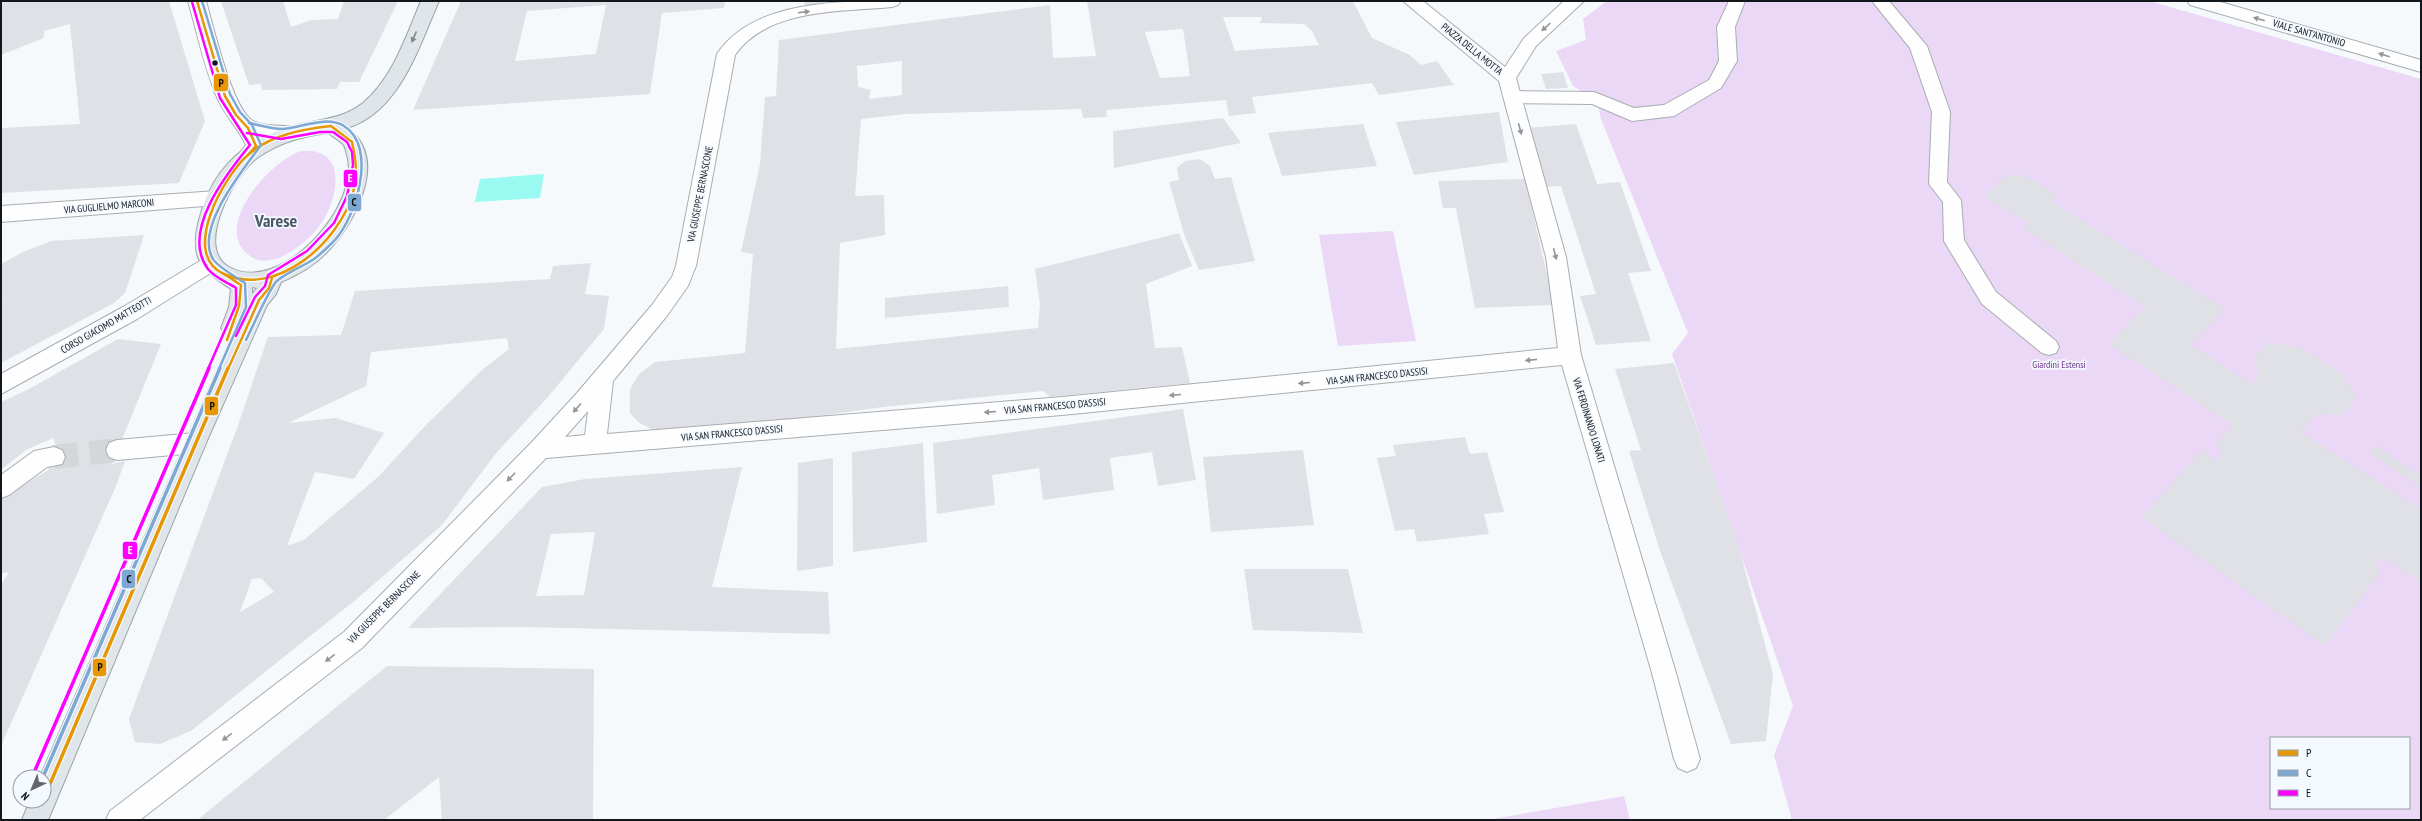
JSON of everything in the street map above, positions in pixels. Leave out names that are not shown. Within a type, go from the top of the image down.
[{"type":"main road","points":[[52,778],[188,443],[241,306],[241,285],[217,269],[204,247],[206,232],[217,198],[225,183],[248,155],[291,133],[331,126],[355,118],[368,108],[393,81],[430,1]]},
{"type":"main road","points":[[217,269],[246,282],[272,278],[295,267],[332,235],[352,197],[358,167],[358,154],[353,140],[342,130],[331,126]]},
{"type":"main road","points":[[42,769],[188,443],[258,300],[269,288],[272,278]]},
{"type":"main road","points":[[21,820],[26,809]]},
{"type":"main road","points":[[35,820],[39,809]]},
{"type":"street","points":[[197,1],[225,96],[236,115],[248,128],[256,146],[248,155]]},
{"type":"street","name":"VIA GIUSEPPE BERNASCONE","points":[[119,820],[353,640],[539,450],[602,378],[681,280],[686,266],[707,165],[726,54],[735,39],[767,10],[784,14],[892,1]]},
{"type":"street","name":"PIAZZA DELLA MOTTA","points":[[1412,1],[1506,78],[1530,42],[1575,1]]},
{"type":"street","name":"VIALE SANT'ANTONIO","points":[[2196,1],[2421,66]]},
{"type":"street","name":"VIA FERDINANDO LONATI","points":[[1506,78],[1513,97],[1556,257],[1570,355],[1664,673],[1687,759]]},
{"type":"street","points":[[248,128],[271,132],[291,133]]},
{"type":"street","name":"VIA GUGLIELMO MARCONI","points":[[1,214],[217,198]]},
{"type":"street","points":[[1,229],[23,212]]},
{"type":"street","name":"CORSO GIACOMO MATTEOTTI","points":[[1,385],[130,313],[217,269]]},
{"type":"street","name":"VIA SAN FRANCESCO D'ASSISI","points":[[539,450],[547,447],[972,414],[1336,380],[1570,355]]},
{"type":"street","points":[[595,444],[602,378]]},
{"type":"street","points":[[117,450],[188,443]]},
{"type":"street","points":[[1,488],[42,458],[54,457]]},
{"type":"lane","points":[[1513,97],[1594,98],[1632,115],[1668,111],[1715,84],[1728,61],[1726,27],[1737,1]]},
{"type":"lane","points":[[1880,1],[1918,46],[1941,112],[1938,184],[1952,200],[1954,241],[1989,298],[2049,347]]},
{"type":"green space","name":"Giardini Estensi","points":[[1607,1],[2149,1],[2421,79],[2421,820],[1792,820],[1774,755],[1793,706],[1672,354],[1688,333],[1601,119],[1597,101],[1573,86],[1556,51],[1586,40],[1583,19]]},
{"type":"green space","points":[[301,151],[317,152],[328,158],[334,167],[336,179],[330,206],[317,229],[296,248],[273,260],[257,260],[250,256],[239,244],[237,229],[240,213],[249,197],[261,181],[288,157]]},
{"type":"green space","points":[[1393,231],[1416,341],[1338,346],[1319,235]]},
{"type":"green space","points":[[1624,796],[1630,820],[1487,820]]},
{"type":"water","points":[[544,174],[540,198],[475,202],[480,179]]},
{"type":"building","points":[[1,1],[169,1],[205,121],[179,183],[1,193],[1,128],[80,124],[70,24],[44,31],[44,38],[1,55]]},
{"type":"building","points":[[221,1],[283,1],[291,27],[311,20],[338,19],[344,1],[398,1],[359,82],[340,82],[337,89],[262,90],[261,84],[249,85]]},
{"type":"building","points":[[461,1],[725,1],[724,8],[662,13],[650,94],[413,110]],"holes":[[[606,5],[596,54],[515,61],[527,11]]]},
{"type":"building","points":[[804,1],[827,1],[828,2],[805,5]]},
{"type":"building","points":[[1087,1],[1353,1],[1372,38],[1410,55],[1421,65],[1437,61],[1454,85],[1379,95],[1372,83],[1252,97],[1256,113],[1229,116],[1226,100],[1106,110],[1107,117],[1083,118],[1081,109],[905,114],[861,119],[855,196],[884,195],[885,235],[840,243],[836,349],[1038,328],[1040,305],[1035,269],[1179,233],[1192,266],[1146,284],[1155,348],[1182,347],[1190,383],[1050,397],[1043,391],[883,407],[747,426],[655,431],[638,422],[630,413],[630,389],[639,374],[655,362],[745,353],[753,254],[741,252],[760,164],[765,97],[776,96],[779,40],[1050,5],[1053,58],[1096,56]],"holes":[[[1223,17],[1262,17],[1260,23],[1304,24],[1312,31],[1319,45],[1235,51]],[[1183,29],[1190,76],[1160,78],[1145,32]],[[902,61],[902,95],[869,99],[871,90],[858,87],[857,66]]]},
{"type":"building","points":[[1563,72],[1568,88],[1546,89],[1541,74]]},
{"type":"building","points":[[1499,112],[1508,162],[1414,175],[1396,122]]},
{"type":"building","points":[[1223,118],[1241,143],[1114,168],[1113,131]]},
{"type":"building","points":[[1363,124],[1377,166],[1282,176],[1268,133]]},
{"type":"building","points":[[1576,124],[1597,184],[1620,182],[1651,271],[1628,273],[1651,341],[1596,345],[1580,296],[1596,294],[1561,186],[1544,187],[1525,128]]},
{"type":"building","points":[[1200,159],[1210,166],[1215,179],[1231,177],[1255,261],[1199,270],[1185,237],[1169,182],[1179,180],[1177,168],[1185,161]]},
{"type":"building","points":[[2006,175],[2023,175],[2058,195],[2052,202],[2225,309],[2191,345],[2251,384],[2258,376],[2255,357],[2268,342],[2301,348],[2339,371],[2357,396],[2343,415],[2317,414],[2301,432],[2421,510],[2421,582],[2383,557],[2375,567],[2381,571],[2325,646],[2142,517],[2201,451],[2215,461],[2223,450],[2215,445],[2232,425],[2109,344],[2145,307],[2023,228],[2029,223],[1985,198]]},
{"type":"building","points":[[1525,179],[1554,305],[1475,308],[1456,208],[1443,208],[1438,181]]},
{"type":"building","points":[[144,235],[125,293],[114,303],[1,363],[1,303],[3,302],[1,298],[1,264],[23,252],[51,241]]},
{"type":"building","points":[[591,263],[585,294],[609,296],[604,329],[548,397],[497,452],[442,525],[358,598],[191,731],[160,744],[135,742],[129,719],[237,428],[268,337],[341,335],[355,291],[550,279],[553,266]],"holes":[[[507,338],[509,349],[482,370],[425,426],[379,476],[304,540],[287,546],[315,472],[354,479],[384,433],[336,418],[288,423],[366,386],[371,352]],[[261,578],[274,592],[240,612],[252,579]]]},
{"type":"building","points":[[1008,286],[1009,307],[885,318],[885,298]]},
{"type":"building","points":[[118,339],[161,344],[112,464],[125,461],[116,486],[1,746],[1,585],[9,572],[1,574],[1,499],[48,470],[57,448],[53,438],[26,450],[1,470],[1,402],[29,389]]},
{"type":"building","points":[[1674,363],[1738,544],[1773,674],[1766,741],[1731,744],[1660,551],[1629,451],[1641,450],[1615,369]]},
{"type":"building","points":[[1183,409],[1196,480],[1158,486],[1152,452],[1110,458],[1114,490],[1043,500],[1039,468],[992,475],[995,505],[937,514],[933,443]]},
{"type":"building","points":[[1465,437],[1470,454],[1487,452],[1504,512],[1484,514],[1489,534],[1417,542],[1414,529],[1395,531],[1377,458],[1396,456],[1393,445]]},
{"type":"building","points":[[923,443],[927,542],[853,552],[852,452]]},
{"type":"building","points":[[2375,446],[2421,476],[2421,487],[2369,453]]},
{"type":"building","points":[[1303,450],[1314,525],[1211,532],[1203,457]]},
{"type":"building","points":[[833,458],[833,566],[797,571],[798,463]]},
{"type":"building","points":[[742,467],[712,587],[828,592],[830,634],[522,627],[408,628],[542,487],[585,479]],"holes":[[[595,532],[584,595],[536,596],[551,534]]]},
{"type":"building","points":[[1244,569],[1348,569],[1363,633],[1253,630]]},
{"type":"building","points":[[387,666],[594,669],[593,820],[442,820],[439,777],[384,820],[197,820]]},
{"type":"tunnel","points":[[54,457],[117,450]]},
{"type":"transit line","name":"P","points":[[197,1],[225,96],[236,115],[248,128],[256,146],[248,155]]},
{"type":"transit line","name":"C","points":[[46,769],[246,307],[245,283],[213,260],[209,247],[210,233],[221,202],[261,145],[252,125],[240,112],[230,94],[202,1]]},
{"type":"transit line","name":"E","points":[[36,769],[236,305],[236,288],[214,275],[207,268],[200,249],[200,233],[204,217],[211,200],[230,170],[250,145],[220,98],[208,63],[192,2]]},
{"type":"transit line","name":"C","points":[[246,340],[276,282],[314,259],[335,240],[342,229],[356,199],[363,166],[361,150],[355,136],[344,126],[336,123],[319,122],[281,129],[249,123]]},
{"type":"transit line","name":"P","points":[[331,126],[346,135],[352,142],[357,167],[353,193],[341,220],[322,244],[300,263],[274,276],[248,281],[223,274],[211,263],[206,248],[206,231],[210,213],[228,178],[249,154],[267,142],[298,131],[331,126]]},
{"type":"transit line","name":"E","points":[[236,336],[255,297],[265,286],[268,275],[307,251],[334,223],[347,196],[353,165],[352,152],[347,142],[333,132],[320,132],[281,139],[247,133]]},
{"type":"transit line","name":"P","points":[[224,274],[241,285],[239,306],[227,340]]},
{"type":"transit line","name":"P","points":[[52,779],[195,443],[259,300],[269,288],[272,278]]},
{"type":"district","name":"Varese","points":[[276,220]]}]
